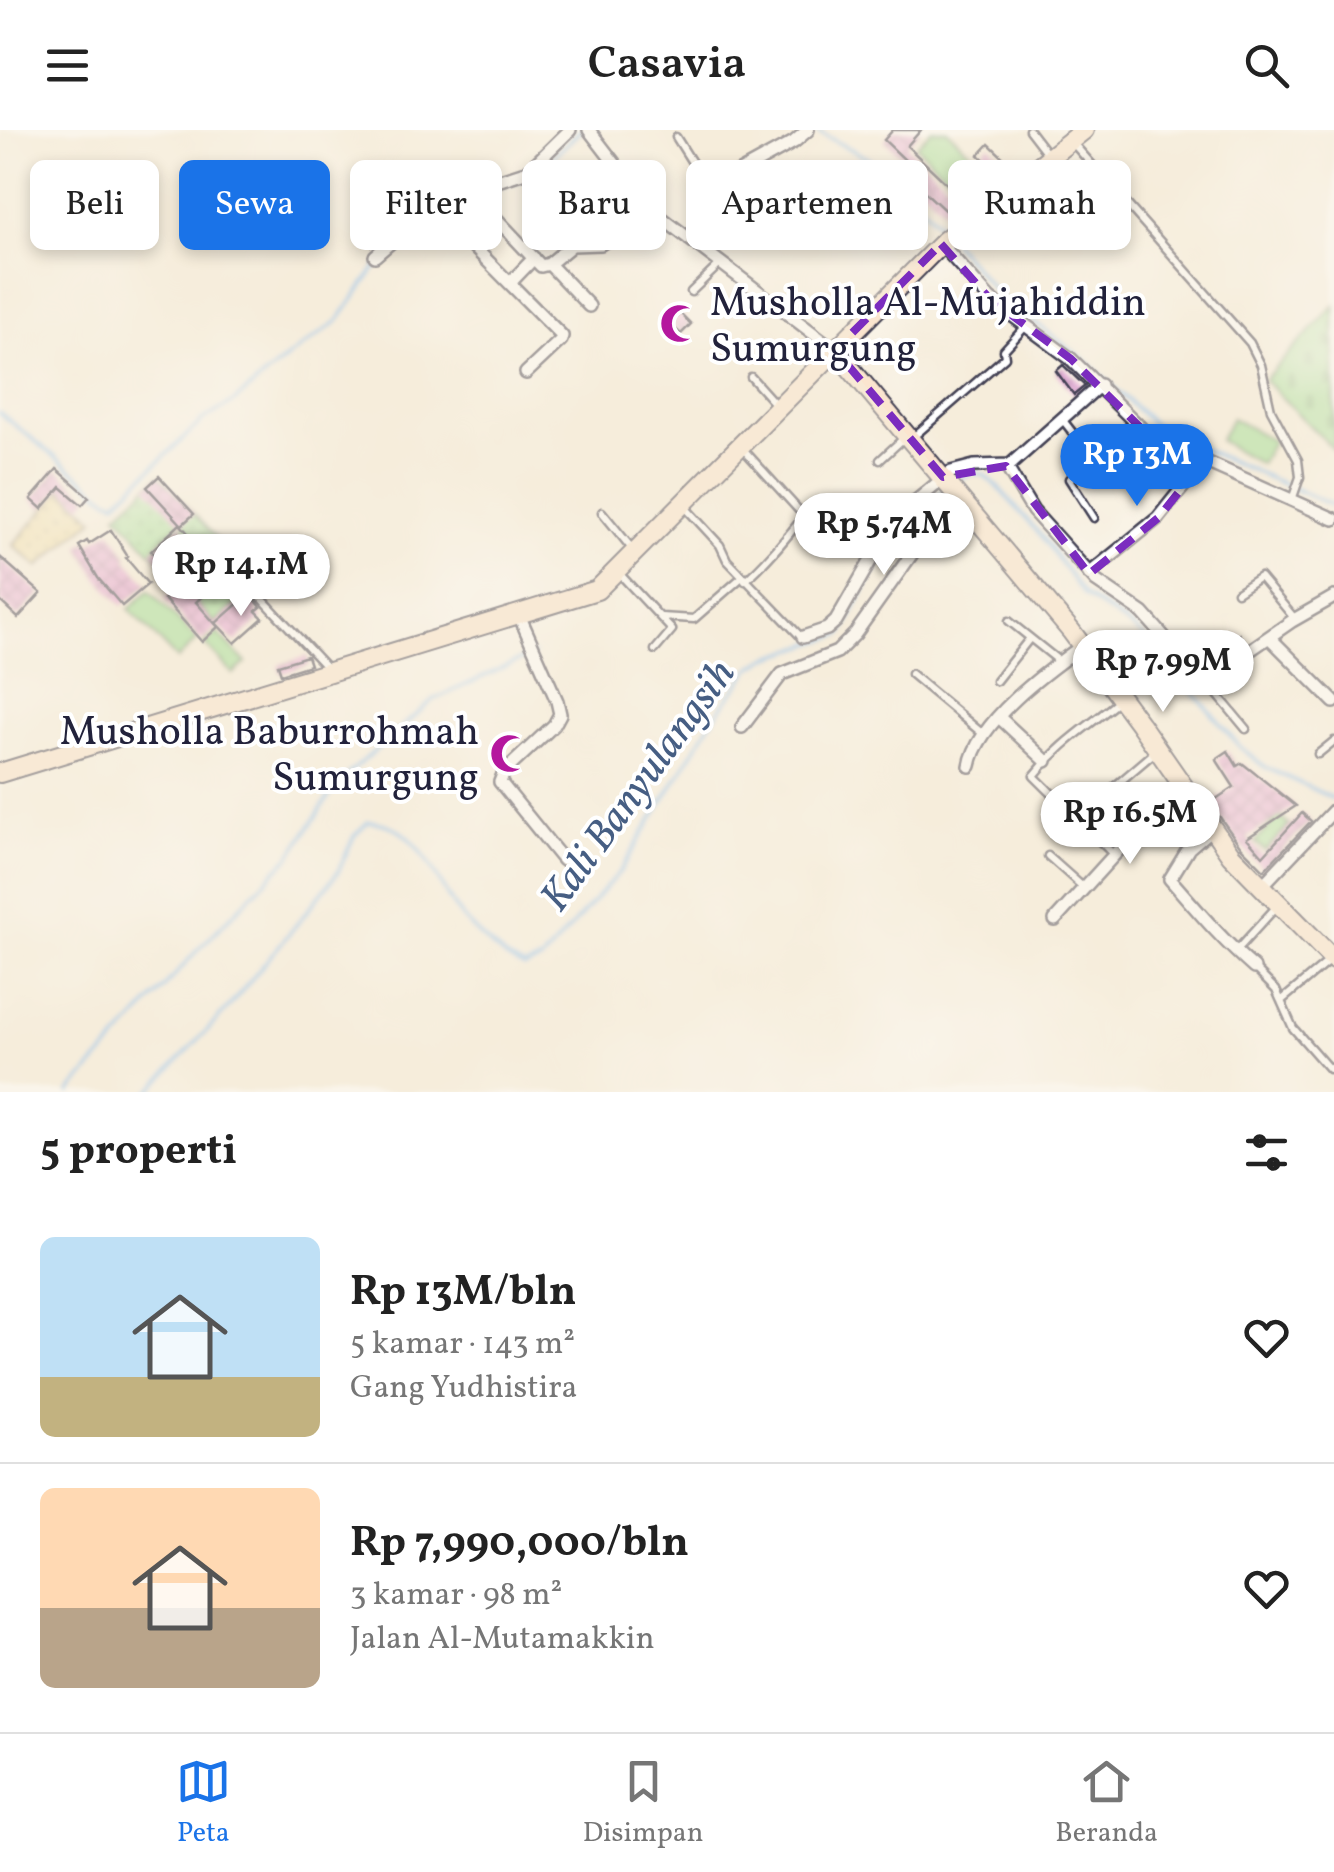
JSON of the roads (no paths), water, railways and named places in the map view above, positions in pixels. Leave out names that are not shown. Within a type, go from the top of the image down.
[{"type":"street","points":[[502,179],[528,171],[570,130]]},
{"type":"street","points":[[589,130],[612,160]]},
{"type":"street","points":[[761,160],[807,130]]},
{"type":"street","points":[[0,773],[592,593],[946,238],[1077,135]]},
{"type":"street","points":[[502,224],[544,267],[565,250]]},
{"type":"street","points":[[946,238],[990,299],[1100,385],[1150,437],[1294,497],[1334,518]]},
{"type":"street","points":[[375,256],[382,250]]},
{"type":"street","points":[[477,250],[562,337],[526,373]]},
{"type":"street","points":[[704,250],[835,350],[1082,646],[1211,829],[1260,888],[1333,959]]},
{"type":"street","points":[[510,283],[534,258]]},
{"type":"street","points":[[549,264],[589,306]]},
{"type":"street","points":[[803,638],[836,621],[891,528],[943,478],[970,466],[1006,466],[1100,385]]},
{"type":"street","points":[[1090,574],[1161,516],[1203,462]]},
{"type":"street","points":[[1006,466],[1033,511],[1090,574],[1104,589],[1143,613],[1202,681],[1207,682],[1334,596]]},
{"type":"street","points":[[742,726],[782,674],[836,654],[855,634],[920,542],[962,500]]},
{"type":"street","points":[[519,616],[560,712],[552,726],[503,773],[500,782],[563,860]]},
{"type":"street","points":[[1269,637],[1334,702]]},
{"type":"street","points":[[970,766],[974,749],[1030,684],[1082,646]]},
{"type":"street","points":[[1000,718],[1046,761]]},
{"type":"street","points":[[1055,920],[1114,855],[1186,793]]},
{"type":"street","points":[[1260,888],[1330,813]]},
{"type":"street","points":[[1211,829],[1188,850],[1169,878],[1196,906],[1212,932],[1254,968]]},
{"type":"lane","points":[[1029,130],[1049,156]]},
{"type":"lane","points":[[1077,135],[1250,342],[1260,361],[1273,415],[1298,460],[1294,497]]},
{"type":"lane","points":[[676,137],[691,160]]},
{"type":"lane","points":[[692,292],[721,263]]},
{"type":"lane","points":[[880,460],[1005,357],[1004,350],[1027,326]]},
{"type":"lane","points":[[751,377],[778,408]]},
{"type":"lane","points":[[1062,419],[1094,460]]},
{"type":"lane","points":[[1094,518],[1069,479],[1115,444]]},
{"type":"lane","points":[[660,616],[694,619],[768,560],[777,544],[804,516],[740,446]]},
{"type":"lane","points":[[683,504],[720,544],[726,560],[803,638]]},
{"type":"lane","points":[[602,512],[636,552]]},
{"type":"lane","points":[[617,571],[672,631],[655,650]]},
{"type":"lane","points":[[1237,592],[1260,577],[1295,619]]},
{"type":"lane","points":[[258,593],[330,672]]},
{"type":"lane","points":[[1009,621],[1060,662]]},
{"type":"lane","points":[[996,681],[1030,638]]},
{"type":"lane","points":[[911,674],[984,736]]},
{"type":"lane","points":[[1207,682],[1246,729]]},
{"type":"lane","points":[[1114,855],[1034,778],[1070,736],[1122,699]]},
{"type":"lane","points":[[1318,754],[1334,741]]},
{"type":"lane","points":[[1095,803],[1158,750]]},
{"type":"lane","points":[[1048,856],[1084,888]]},
{"type":"lane","points":[[1236,952],[1278,905]]},
{"type":"lane","points":[[1281,1001],[1333,959]]},
{"type":"lane","points":[[1254,968],[1272,985],[1292,1028],[1328,1069],[1334,1068]]},
{"type":"waterway","points":[[502,186],[533,176],[581,130]]},
{"type":"waterway","points":[[814,130],[896,178],[945,231]]},
{"type":"waterway","points":[[960,250],[996,293],[1086,361],[1152,423],[1182,440],[1334,506]]},
{"type":"waterway","points":[[0,413],[116,502],[203,420],[235,401],[338,321],[384,256]]},
{"type":"waterway","name":"Kali Banyulangsih","points":[[952,482],[973,473],[984,475],[1043,538],[1084,595],[1156,647],[1240,747],[1265,767],[1334,799]]},
{"type":"waterway","name":"Kali Banyulangsih","points":[[149,1092],[227,1009],[296,925],[338,872],[354,836],[368,822],[385,824],[412,841],[458,912],[499,952],[525,967],[542,960],[621,870],[715,716],[751,668],[767,658],[842,634],[881,557],[906,524],[945,488]]},
{"type":"waterway","points":[[70,1092],[194,954],[291,855],[338,783],[433,700],[533,654]]},
{"type":"place","name":"Musholla Al-Mujahiddin Sumurgung","points":[[680,324]]},
{"type":"place","name":"Musholla Baburrohmah Sumurgung","points":[[509,753]]}]
